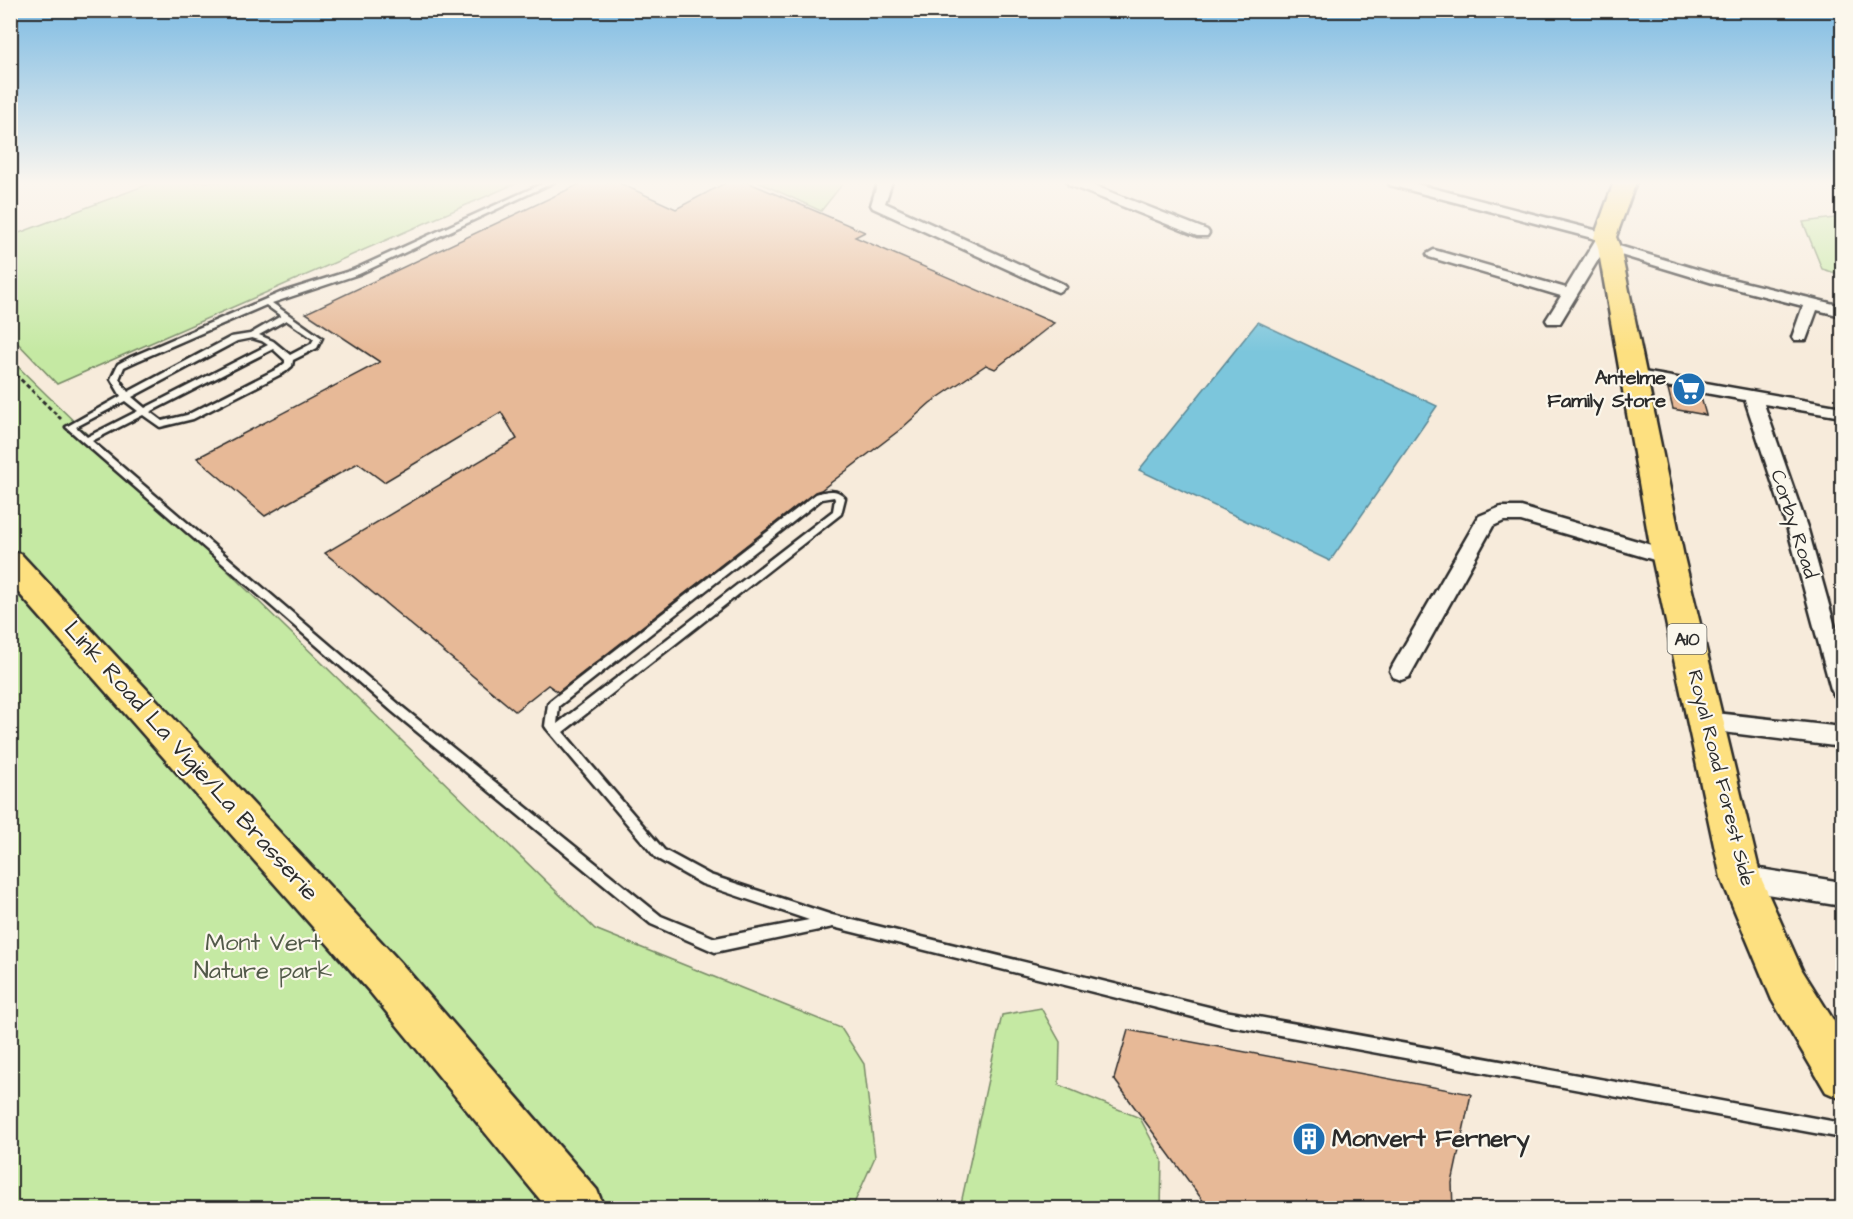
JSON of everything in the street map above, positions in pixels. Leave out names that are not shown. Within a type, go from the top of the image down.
[{"type":"main road","name":"Royal Road Forest Side","points":[[1607,242],[1668,557],[1741,878],[1787,985],[1842,1076]]},
{"type":"main road","name":"Link Road La Vigie/La Brasserie","points":[[10,562],[386,977],[579,1209]]},
{"type":"street","points":[[952,239],[1058,287]]},
{"type":"street","points":[[1596,239],[1718,280],[1842,311]]},
{"type":"street","points":[[1554,320],[1607,242]]},
{"type":"street","points":[[1434,254],[1571,294]]},
{"type":"street","points":[[1800,337],[1812,302]]},
{"type":"street","points":[[1632,375],[1842,411]]},
{"type":"street","name":"Corby Road","points":[[1752,395],[1798,530],[1842,689]]},
{"type":"street","points":[[1401,671],[1486,521],[1501,514],[1521,514],[1668,557]]},
{"type":"street","points":[[1707,721],[1842,737]]},
{"type":"street","points":[[1741,878],[1842,894]]},
{"type":"lane","points":[[289,359],[289,364],[282,370],[190,417],[160,424],[127,398],[115,379],[121,366],[134,358],[266,302],[356,272],[428,239]]},
{"type":"lane","points":[[266,302],[318,338],[314,346],[289,359]]},
{"type":"lane","points":[[287,316],[253,335],[234,339],[70,427],[397,709],[656,920],[715,945],[833,921]]},
{"type":"lane","points":[[253,335],[262,336],[289,359]]},
{"type":"lane","points":[[86,441],[273,346]]},
{"type":"lane","points":[[556,731],[714,606],[838,512],[840,498],[836,494],[819,496],[554,704],[551,726],[660,854],[707,880],[833,921],[1225,1018],[1842,1131]]},
{"type":"lane","points":[[696,594],[714,606]]},
{"type":"path","points":[[10,369],[70,427]]},
{"type":"green space","points":[[11,239],[389,239],[57,384],[11,336]]},
{"type":"green space","points":[[1810,239],[1842,239],[1842,275],[1822,269]]},
{"type":"green space","name":"Mont Vert Nature park","points":[[10,359],[595,929],[841,1028],[864,1064],[875,1157],[852,1208],[11,1208]]},
{"type":"green space","points":[[1041,1008],[1060,1042],[1059,1085],[1140,1118],[1162,1160],[1161,1208],[960,1208],[1002,1015]]},
{"type":"green space","points":[[1686,1204],[1842,1206],[1842,1208],[1673,1208]]},
{"type":"water","points":[[1258,322],[1437,406],[1330,561],[1139,470]]},
{"type":"building","points":[[463,239],[859,239],[1054,323],[995,369],[986,365],[930,403],[901,429],[821,490],[815,492],[558,692],[548,685],[515,711],[325,553],[517,439],[501,412],[384,482],[358,463],[265,516],[197,458],[380,362],[306,313]]},
{"type":"building","points":[[1668,389],[1700,394],[1706,415],[1673,409]]},
{"type":"building","name":"Monvert Fernery","points":[[1128,1030],[1471,1094],[1452,1183],[1453,1209],[1209,1209],[1114,1079]]},
{"type":"place","name":"Antelme Family Store","points":[[1689,389]]},
{"type":"place","name":"Monvert Fernery","points":[[1309,1139]]}]
